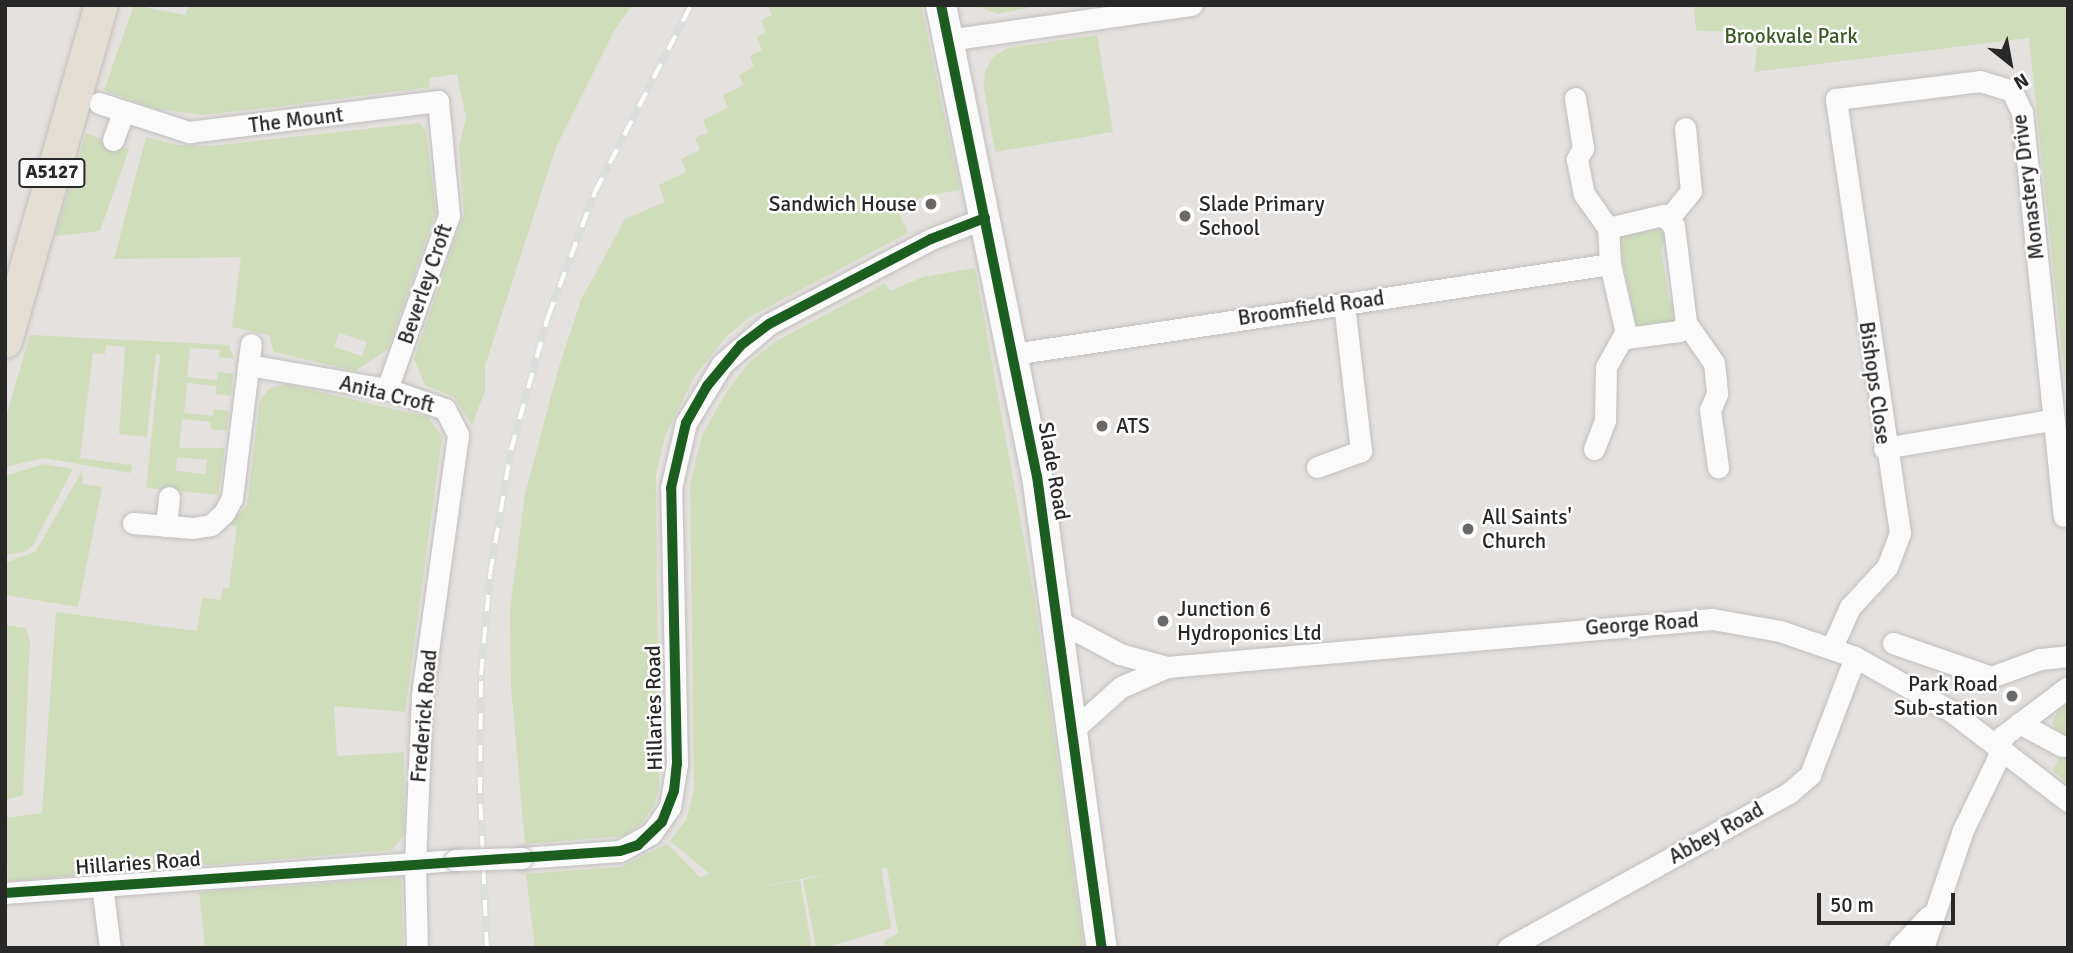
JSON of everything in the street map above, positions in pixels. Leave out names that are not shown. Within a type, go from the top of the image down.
[{"type":"main road","name":"A5127","points":[[5,341],[101,5]]},
{"type":"street","name":"Slade Road","points":[[941,5],[1013,354],[1058,621],[1102,948]]},
{"type":"street","points":[[948,40],[1079,12],[1192,5]]},
{"type":"street","name":"Monastery Drive","points":[[1836,99],[1980,81],[2012,91],[2022,112],[2064,516]]},
{"type":"street","points":[[1575,98],[1583,148],[1577,159],[1584,194],[1608,228],[1610,264],[1624,334],[1627,338],[1679,331],[1686,323]]},
{"type":"street","name":"Bishops Close","points":[[1832,647],[1850,607],[1887,567],[1900,533],[1884,448],[1836,99]]},
{"type":"street","name":"The Mount","points":[[99,103],[174,129],[208,132],[438,102],[444,134]]},
{"type":"street","points":[[113,140],[123,112]]},
{"type":"street","points":[[1685,128],[1691,191],[1669,218],[1686,323],[1714,363],[1717,394],[1710,410],[1718,467]]},
{"type":"street","name":"Beverley Croft","points":[[387,389],[449,215],[444,134]]},
{"type":"street","points":[[1608,228],[1614,222],[1663,215],[1669,218]]},
{"type":"street","name":"Hillaries Road","points":[[5,892],[454,860],[522,858],[629,848],[651,834],[670,807],[677,764],[671,488],[686,423],[722,365],[769,324],[931,239],[985,218]]},
{"type":"street","name":"Broomfield Road","points":[[1013,354],[1610,264]]},
{"type":"street","points":[[1317,467],[1361,451],[1343,303]]},
{"type":"street","points":[[1594,449],[1605,420],[1606,368],[1624,334]]},
{"type":"street","name":"Anita Croft","points":[[133,523],[166,526],[211,525],[232,498],[250,355],[387,389],[445,409],[450,415],[460,450],[453,486]]},
{"type":"street","points":[[1884,448],[2052,420]]},
{"type":"street","name":"Frederick Road","points":[[416,948],[415,863],[422,696],[453,486]]},
{"type":"street","points":[[166,526],[169,497]]},
{"type":"street","name":"George Road","points":[[1074,729],[1121,687],[1167,667],[1712,619],[1780,631],[1855,657],[1951,711],[2068,801]]},
{"type":"street","name":"George Road","points":[[1058,621],[1120,654],[1167,667]]},
{"type":"street","points":[[1893,643],[1991,677],[2040,659],[2068,656]]},
{"type":"street","name":"Abbey Road","points":[[1508,948],[1789,793],[1810,775],[1855,657]]},
{"type":"street","points":[[1923,948],[1963,830],[1997,760],[2003,736],[2068,687]]},
{"type":"street","points":[[2020,723],[2062,746]]},
{"type":"street","points":[[102,885],[110,948]]},
{"type":"street","points":[[1899,948],[1934,911]]},
{"type":"green space","points":[[134,5],[185,15],[189,5],[632,5],[614,31],[556,147],[485,366],[485,391],[472,425],[454,397],[425,385],[414,359],[464,213],[459,146],[466,118],[457,74],[429,78],[430,87],[274,107],[202,115],[156,109],[104,90]]},
{"type":"green space","points":[[767,5],[921,5],[960,190],[926,196],[897,209],[908,233],[753,315],[727,336],[695,375],[665,436],[656,475],[659,787],[655,804],[642,823],[624,836],[525,844],[511,686],[510,609],[525,494],[558,370],[581,300],[625,219],[665,202],[659,185],[686,172],[681,159],[700,150],[695,138],[708,132],[703,120],[728,108],[723,95],[744,85],[739,75],[754,67],[750,56],[762,50],[757,37],[766,32],[761,20],[772,15]]},
{"type":"green space","points":[[977,5],[1041,5],[997,14]]},
{"type":"green space","name":"Brookvale Park","points":[[1694,5],[2068,5],[2068,407],[2029,38],[1754,72],[1759,32],[1696,31]]},
{"type":"green space","points":[[1097,35],[1113,132],[995,152],[984,89],[985,71],[993,57],[1008,48]]},
{"type":"green space","points":[[419,123],[426,130],[436,212],[388,349],[355,371],[274,352],[269,335],[232,327],[241,257],[114,259],[146,137],[178,145],[212,146]],"holes":[[[339,333],[367,342],[362,356],[334,347]]]},
{"type":"green space","points":[[86,133],[129,149],[100,231],[55,236]]},
{"type":"green space","points":[[1656,224],[1668,238],[1661,248],[1669,300],[1678,309],[1677,316],[1671,324],[1638,328],[1626,316],[1633,308],[1617,234]]},
{"type":"green space","points":[[975,268],[1035,601],[1084,948],[885,948],[884,941],[898,933],[887,868],[881,868],[891,928],[825,948],[816,948],[803,880],[832,873],[732,892],[800,880],[812,948],[535,948],[526,874],[620,867],[667,844],[700,877],[710,874],[670,841],[686,820],[694,790],[690,485],[702,435],[727,391],[749,363],[776,341],[885,283],[890,291],[923,277]]},
{"type":"green space","points":[[30,335],[229,345],[234,359],[219,357],[220,350],[190,348],[187,377],[217,380],[218,372],[233,374],[231,396],[216,394],[216,386],[187,383],[184,413],[213,416],[214,409],[229,411],[227,431],[211,429],[211,422],[182,419],[179,448],[225,448],[218,495],[146,488],[160,355],[156,355],[147,437],[119,434],[125,347],[106,345],[105,354],[93,353],[80,458],[132,465],[131,473],[44,458],[5,467],[5,420]],"holes":[[[177,457],[207,460],[205,474],[176,471]]]},
{"type":"green space","points":[[286,384],[428,417],[442,437],[405,712],[334,706],[337,756],[404,752],[405,834],[392,850],[8,881],[5,818],[42,813],[56,612],[197,631],[202,598],[221,600],[223,587],[229,588],[237,526],[229,525],[247,505],[260,400],[270,388]]},
{"type":"green space","points":[[44,464],[73,469],[33,545],[26,551],[5,555],[5,476]]},
{"type":"green space","points":[[82,471],[83,484],[102,487],[78,607],[5,595],[5,563],[36,551]]},
{"type":"green space","points":[[5,625],[26,628],[30,641],[23,795],[5,800]]},
{"type":"green space","points":[[2068,704],[2068,784],[2053,770],[2061,754],[2060,734],[2052,724],[2057,712]]},
{"type":"green space","points":[[401,878],[403,948],[205,948],[199,892]]},
{"type":"railway","points":[[487,948],[480,793],[481,675],[490,575],[511,450],[548,317],[595,192],[691,5]]},
{"type":"cycle path","points":[[941,5],[1037,476],[1102,948]]},
{"type":"cycle path","points":[[5,893],[620,851],[638,845],[662,822],[674,791],[677,764],[671,488],[686,423],[707,386],[741,345],[769,324],[931,239],[985,218]]},
{"type":"place","name":"Sandwich House","points":[[931,204]]},
{"type":"place","name":"Slade Primary School","points":[[1185,216]]},
{"type":"place","name":"ATS","points":[[1102,426]]},
{"type":"place","name":"All Saints' Church","points":[[1468,529]]},
{"type":"place","name":"Junction 6 Hydroponics Ltd","points":[[1163,621]]},
{"type":"place","name":"Park Road Sub-station","points":[[2012,696]]}]
